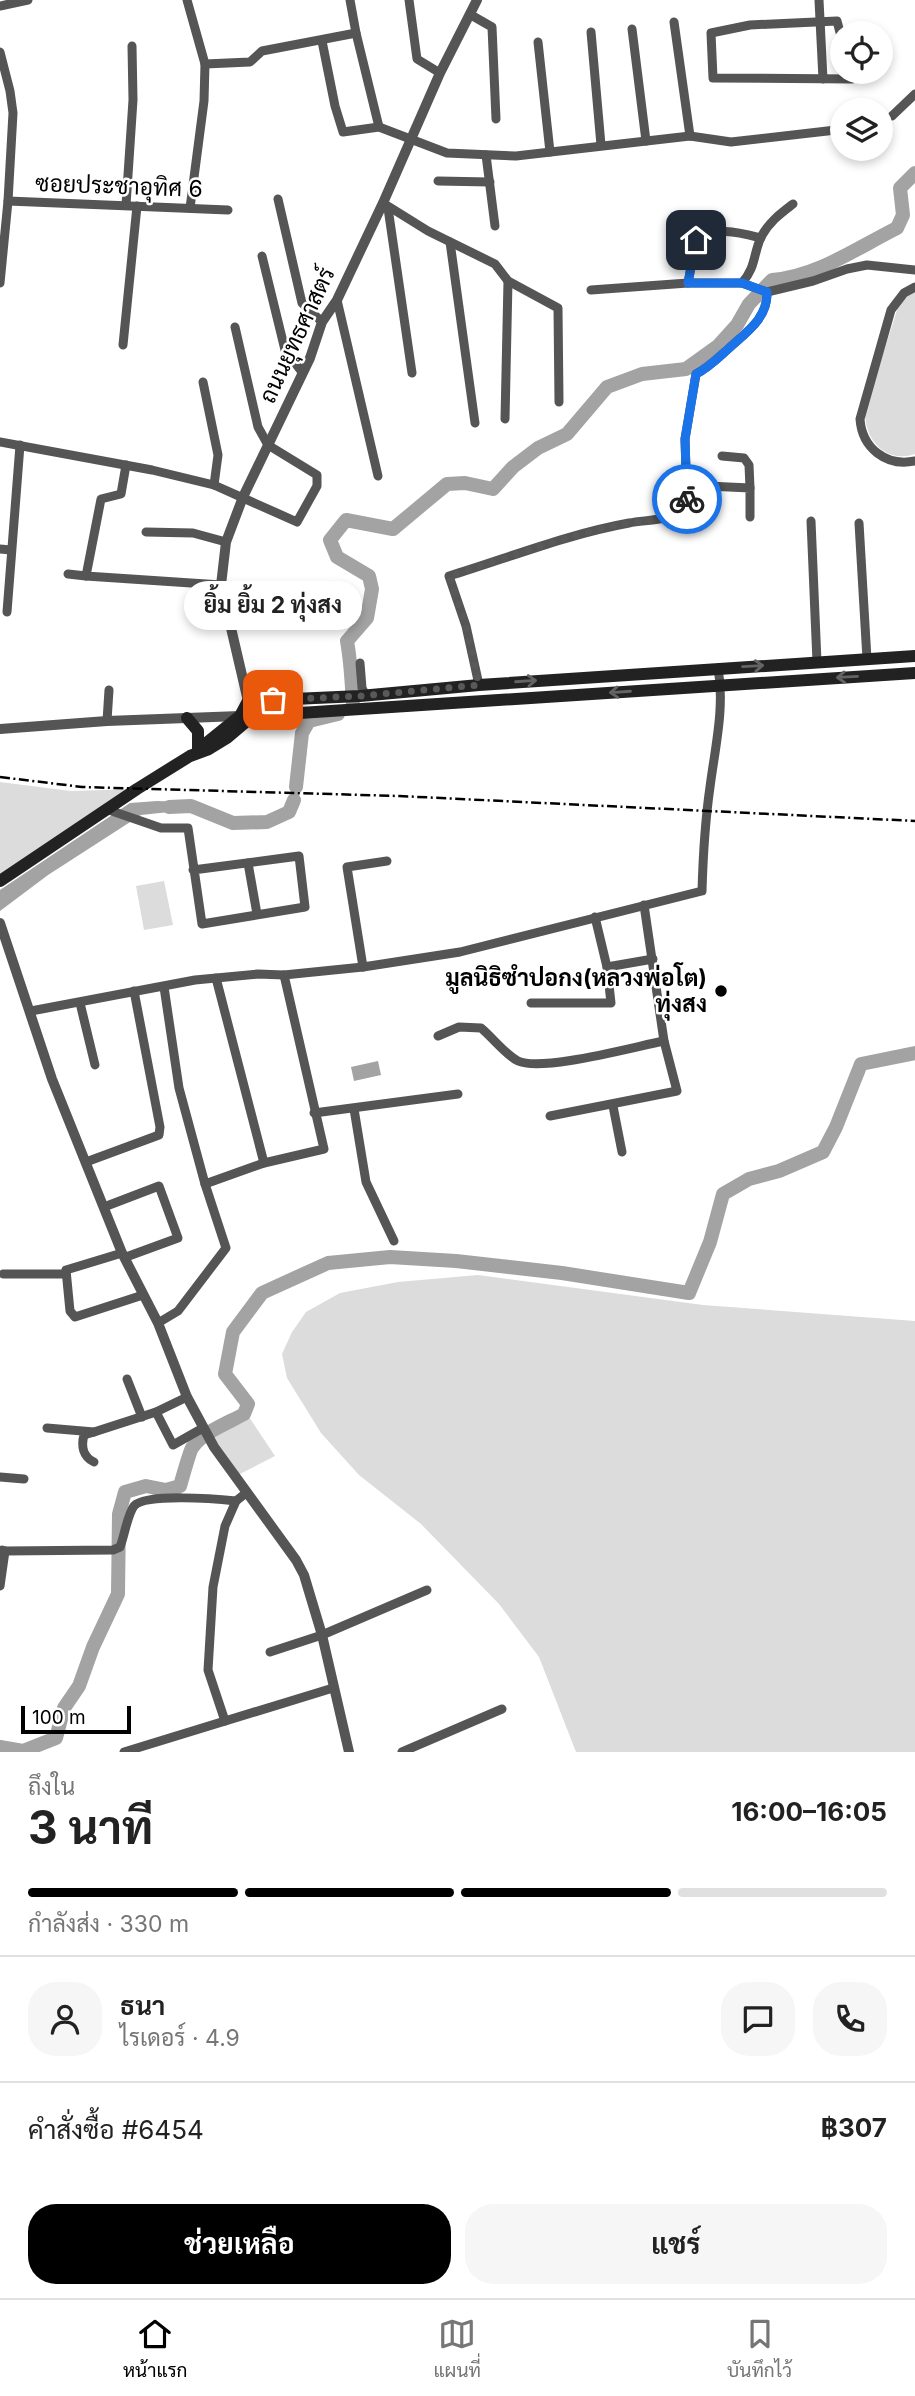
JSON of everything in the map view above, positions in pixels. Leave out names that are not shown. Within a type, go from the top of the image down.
[{"type":"main road","points":[[0,881],[246,716],[279,714],[321,705],[479,685],[915,656]]},
{"type":"main road","points":[[362,700],[721,685],[915,673]]},
{"type":"main road","points":[[234,732],[246,716],[248,701],[321,705]]},
{"type":"main road","points":[[194,753],[209,749],[234,732],[279,714]]},
{"type":"main road","points":[[187,718],[198,731],[194,753]]},
{"type":"street","points":[[0,6],[28,0]]},
{"type":"street","points":[[187,0],[205,64],[204,101],[190,208]]},
{"type":"street","points":[[350,0],[379,127]]},
{"type":"street","points":[[408,0],[417,60],[440,73]]},
{"type":"street","name":"ถนนยุทธศาสตร์","points":[[248,701],[221,584],[226,542],[243,497],[310,358],[322,322],[337,300],[385,206],[440,73],[477,0]]},
{"type":"street","points":[[819,0],[824,79]]},
{"type":"street","points":[[471,15],[492,27],[496,119]]},
{"type":"street","points":[[830,21],[750,25],[711,33],[713,78],[830,79]]},
{"type":"street","points":[[674,22],[690,136]]},
{"type":"street","points":[[632,29],[646,141]]},
{"type":"street","points":[[590,32],[601,145]]},
{"type":"street","points":[[205,64],[250,62],[262,51],[356,33]]},
{"type":"street","points":[[323,41],[335,106],[343,132],[379,127],[447,153],[516,156],[690,136],[731,142],[830,131]]},
{"type":"street","points":[[538,42],[550,152]]},
{"type":"street","points":[[126,205],[133,110],[132,46]]},
{"type":"street","points":[[0,52],[13,113],[0,283]]},
{"type":"street","points":[[893,115],[915,94]]},
{"type":"street","points":[[0,118],[13,113]]},
{"type":"street","points":[[486,155],[495,226]]},
{"type":"street","points":[[438,181],[489,182]]},
{"type":"street","points":[[278,199],[302,303],[322,322]]},
{"type":"street","name":"ซอยประชาอุทิศ 6","points":[[8,201],[228,210]]},
{"type":"street","points":[[742,283],[752,272],[761,238],[774,218],[793,204]]},
{"type":"street","points":[[123,345],[137,206]]},
{"type":"street","points":[[385,206],[495,264],[508,281],[558,308],[559,402]]},
{"type":"street","points":[[385,206],[412,373]]},
{"type":"street","points":[[688,283],[696,240],[700,237],[715,232],[737,232],[761,238]]},
{"type":"street","points":[[450,242],[475,423]]},
{"type":"street","points":[[262,256],[285,350],[302,372]]},
{"type":"street","points":[[591,290],[688,283],[742,283],[764,290],[813,281],[867,265],[915,270]]},
{"type":"street","points":[[505,419],[508,281]]},
{"type":"street","points":[[915,287],[904,293],[891,310],[860,419],[863,437],[877,453],[896,462],[915,460]]},
{"type":"street","points":[[479,685],[466,626],[449,576],[605,528],[669,518],[682,511],[687,504],[685,439],[696,374],[707,369],[749,334],[767,303],[764,290]]},
{"type":"street","points":[[337,300],[378,477]]},
{"type":"street","points":[[0,442],[126,465],[214,485],[297,522],[317,486],[317,475],[268,445],[258,427],[235,327]]},
{"type":"street","points":[[203,382],[218,455],[214,485]]},
{"type":"street","points":[[7,612],[20,445]]},
{"type":"street","points":[[722,456],[744,458],[749,465],[750,517]]},
{"type":"street","points":[[86,576],[102,499],[121,494],[126,465]]},
{"type":"street","points":[[686,485],[750,488]]},
{"type":"street","points":[[811,521],[817,662]]},
{"type":"street","points":[[859,523],[867,659]]},
{"type":"street","points":[[146,531],[192,533],[226,542]]},
{"type":"street","points":[[0,549],[11,550]]},
{"type":"street","points":[[68,574],[221,584]]},
{"type":"street","points":[[360,663],[362,700]]},
{"type":"street","points":[[31,1011],[216,978],[363,967],[460,952],[702,891],[703,839],[718,731],[721,685],[718,668]]},
{"type":"street","points":[[107,721],[108,690]]},
{"type":"street","points":[[0,729],[107,721],[246,716]]},
{"type":"street","points":[[108,810],[161,828],[188,828],[193,870],[202,924],[305,907],[299,856],[193,870]]},
{"type":"street","points":[[363,967],[347,867],[387,861]]},
{"type":"street","points":[[248,863],[257,915]]},
{"type":"street","points":[[550,1116],[612,1106],[677,1091],[664,1041],[645,905]]},
{"type":"street","points":[[531,1003],[611,1003],[607,967],[595,917]]},
{"type":"street","points":[[0,923],[52,1079],[124,1255],[158,1323],[187,1397],[214,1447],[304,1575],[322,1635],[349,1752]]},
{"type":"street","points":[[607,967],[653,959]]},
{"type":"street","points":[[205,1184],[264,1163],[324,1149],[284,975]]},
{"type":"street","points":[[216,978],[264,1163]]},
{"type":"street","points":[[158,1323],[178,1311],[226,1248],[205,1184],[179,1088],[164,986]]},
{"type":"street","points":[[86,1163],[159,1135],[160,1127],[134,991]]},
{"type":"street","points":[[80,1003],[95,1065]]},
{"type":"street","points":[[438,1036],[459,1027],[481,1028],[514,1060],[528,1065],[664,1041]]},
{"type":"street","points":[[314,1113],[458,1094]]},
{"type":"street","points":[[612,1106],[622,1152]]},
{"type":"street","points":[[354,1109],[366,1182],[394,1241]]},
{"type":"street","points":[[104,1207],[159,1186],[178,1238],[66,1270],[70,1311],[75,1317],[143,1295]]},
{"type":"street","points":[[3,1274],[66,1274]]},
{"type":"street","points":[[127,1379],[142,1417]]},
{"type":"street","points":[[94,1462],[85,1455],[82,1441],[84,1435],[156,1412],[187,1397]]},
{"type":"street","points":[[156,1412],[173,1445],[204,1429]]},
{"type":"street","points":[[47,1428],[94,1432]]},
{"type":"street","points":[[0,1477],[24,1479]]},
{"type":"street","points":[[225,1721],[208,1670],[213,1587],[225,1526],[236,1501],[246,1493]]},
{"type":"street","points":[[0,1586],[2,1550],[117,1548],[134,1506],[144,1500],[195,1498],[236,1501]]},
{"type":"street","points":[[270,1651],[322,1635],[427,1590]]},
{"type":"street","points":[[124,1752],[333,1688]]},
{"type":"street","points":[[402,1752],[502,1709]]},
{"type":"shaded area","points":[[915,291],[915,454],[904,456],[894,455],[878,447],[868,431],[865,411],[898,307]]},
{"type":"shaded area","points":[[0,782],[71,791],[137,789],[0,881]]},
{"type":"shaded area","points":[[188,802],[188,810],[141,815],[48,875],[0,911],[0,890],[130,803]]},
{"type":"shaded area","points":[[164,881],[173,925],[144,930],[136,886]]},
{"type":"shaded area","points":[[378,1061],[381,1075],[354,1081],[351,1067]]},
{"type":"shaded area","points":[[478,1275],[703,1305],[915,1321],[915,1752],[576,1752],[539,1657],[499,1604],[421,1524],[359,1475],[321,1433],[287,1378],[282,1354],[292,1332],[306,1312],[340,1293],[398,1282]]},
{"type":"shaded area","points":[[247,1414],[275,1456],[238,1475],[210,1433]]},
{"type":"waterway","points":[[353,707],[347,641],[367,618],[372,589],[369,576],[337,557],[330,540],[346,520],[393,529],[447,484],[465,483],[493,489],[513,467],[538,448],[567,434],[607,387],[642,374],[686,369],[718,346],[737,325],[749,304],[772,280],[821,267],[897,228],[903,215],[900,188],[915,173]]},
{"type":"waterway","points":[[296,787],[302,733],[309,721],[338,714]]},
{"type":"waterway","points":[[169,807],[191,806],[233,823],[267,822],[289,812],[294,800]]},
{"type":"waterway","points":[[0,1747],[23,1751],[56,1738],[64,1708],[79,1686],[93,1647],[118,1594],[119,1514],[125,1492],[146,1486],[166,1490],[180,1486],[191,1450],[197,1442],[244,1414],[248,1404],[225,1374],[233,1332],[262,1293],[328,1263],[390,1257],[456,1261],[562,1273],[689,1293],[710,1242],[723,1194],[749,1179],[779,1171],[823,1152],[861,1064],[915,1053]]},
{"type":"railway","points":[[0,777],[82,787],[399,796],[915,821]]},
{"type":"way so far","points":[[273,700],[360,696],[479,685],[466,626],[449,576],[605,528],[669,518],[682,511],[687,499]]},
{"type":"place","name":"ยิ้ม ยิ้ม 2 ทุ่งสง","points":[[273,700]]},
{"type":"place","name":"มูลนิธิซำปอกง(หลวงพ่อโต) ทุ่งสง","points":[[721,991]]},
{"type":"route","points":[[687,499],[685,439],[692,384],[696,374],[707,369],[749,334],[767,303],[767,292],[742,283],[688,283],[696,240]]}]
